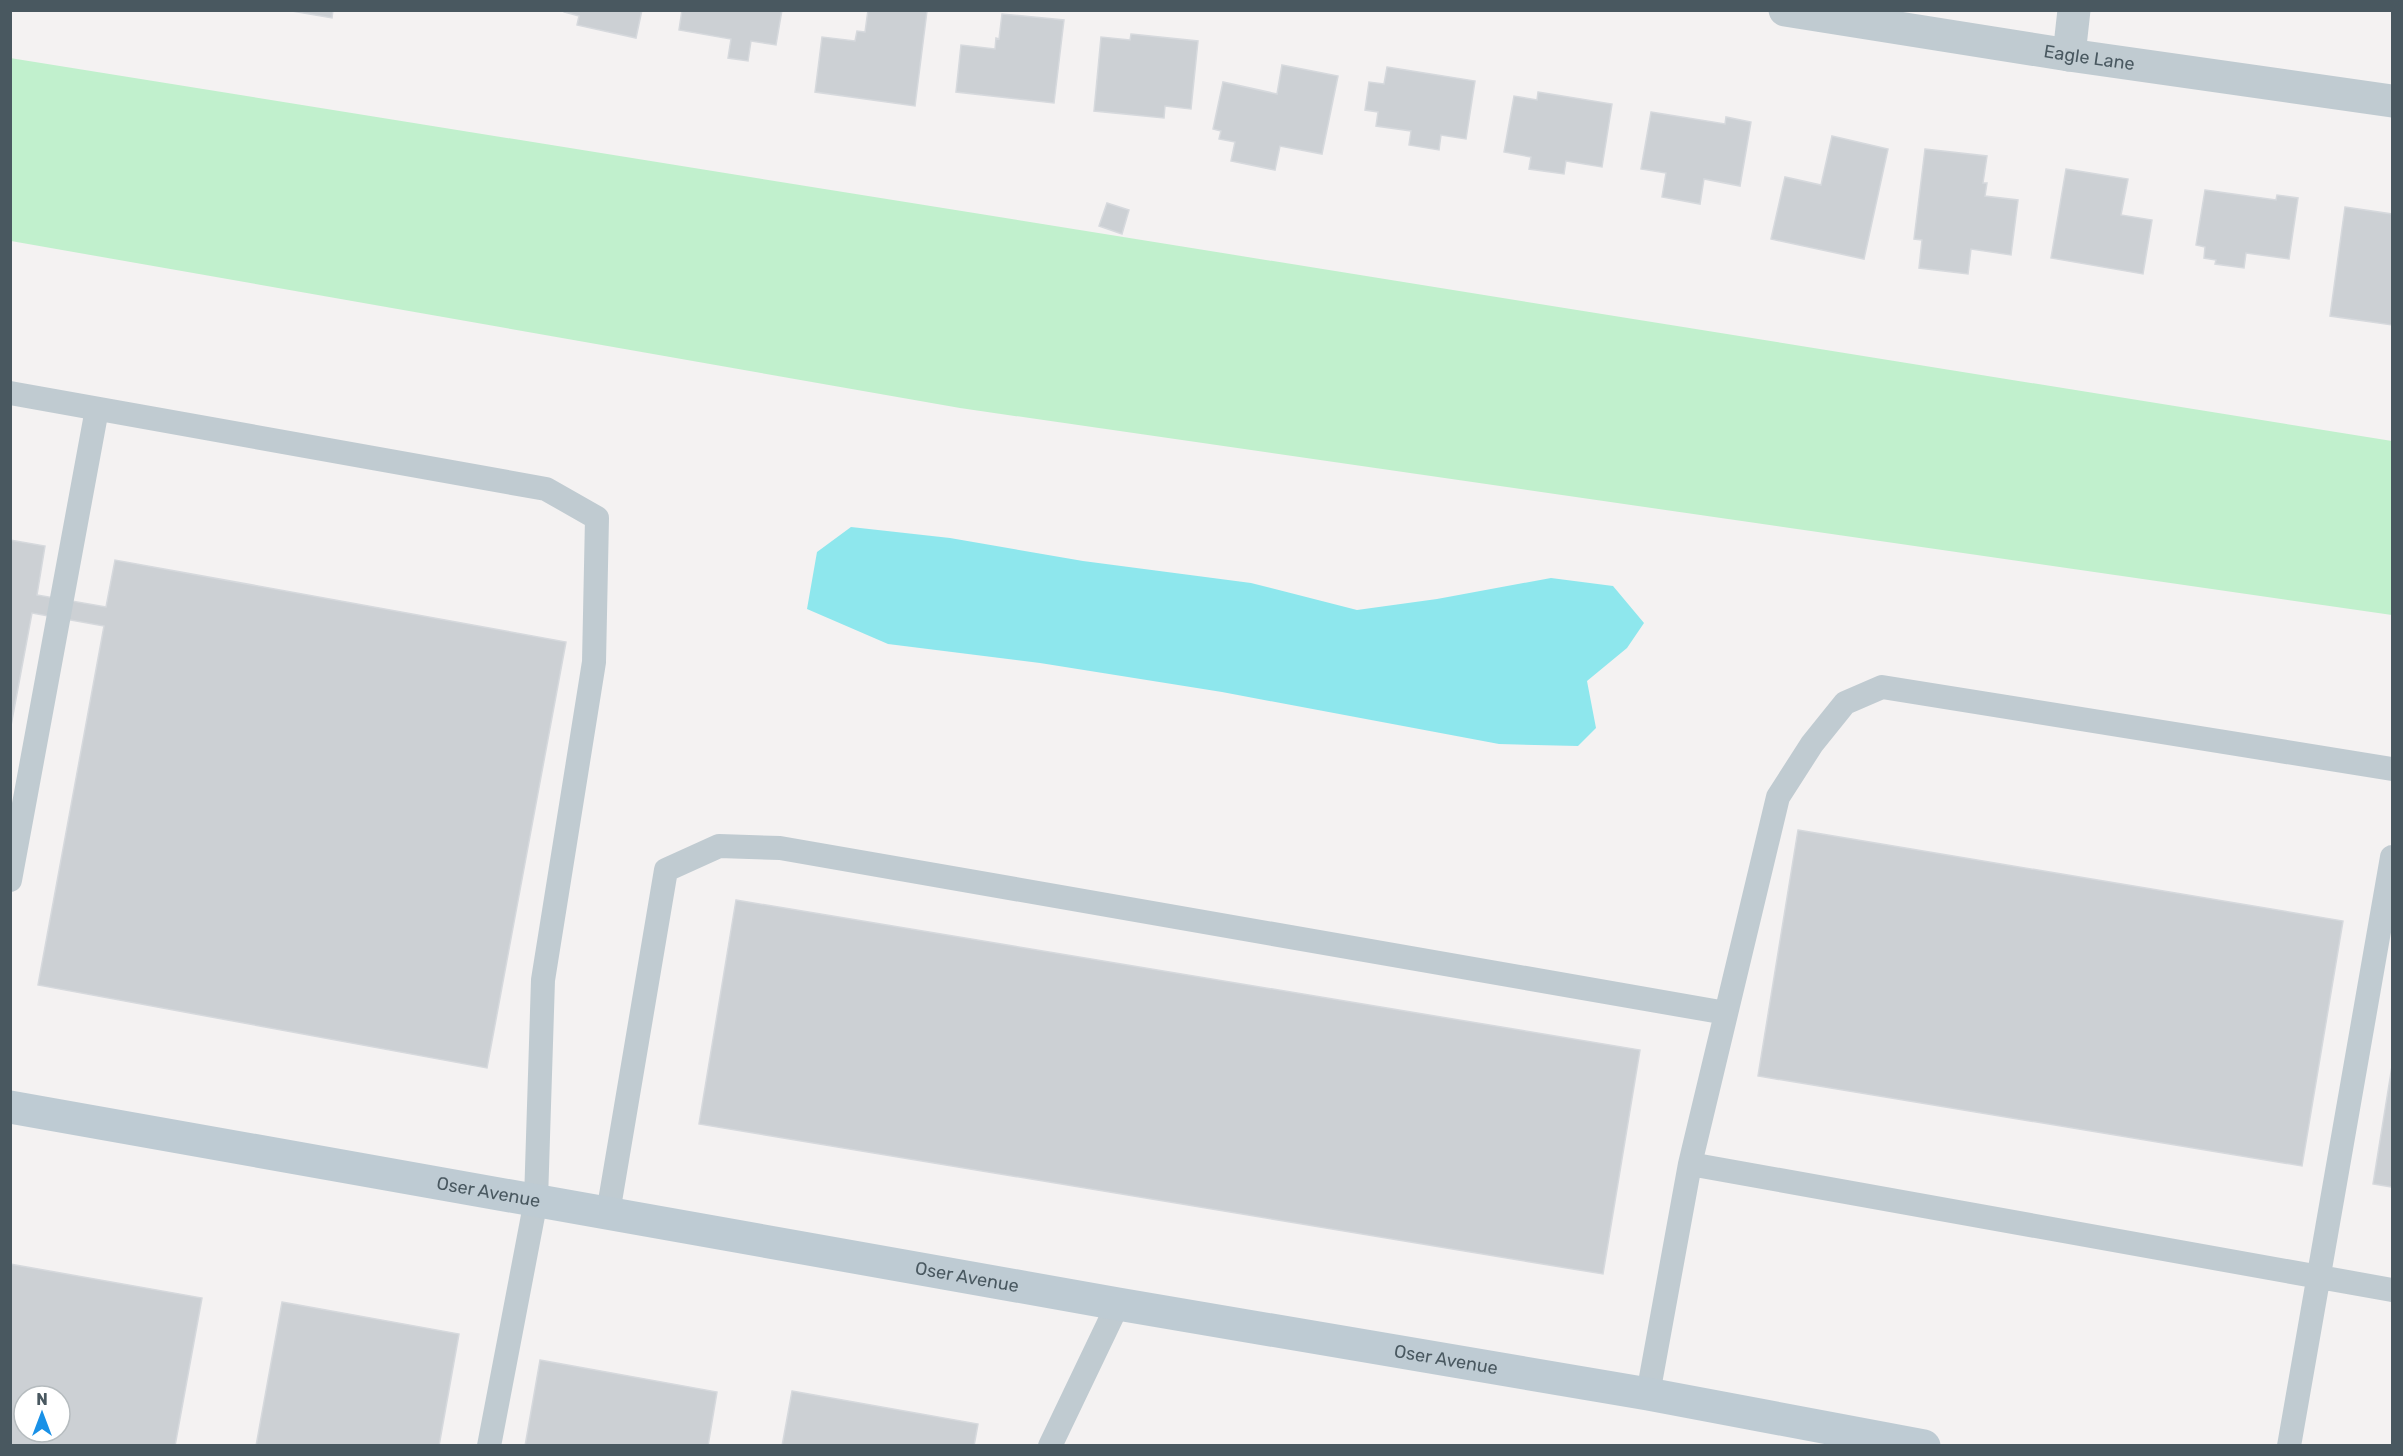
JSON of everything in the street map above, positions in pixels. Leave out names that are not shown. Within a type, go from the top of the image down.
[{"type":"street","name":"Eagle Lane","points":[[1785,10],[2069,55],[2392,101]]},
{"type":"street","points":[[2069,55],[2074,10]]},
{"type":"street","name":"Oser Avenue","points":[[10,1107],[1118,1304],[1648,1394],[1924,1446]]},
{"type":"lane","points":[[10,393],[546,489],[597,518],[594,662],[543,980],[536,1200],[489,1446]]},
{"type":"lane","points":[[10,880],[97,409]]},
{"type":"lane","points":[[1648,1394],[1690,1164],[1778,797],[1812,744],[1845,703],[1882,687],[2392,769]]},
{"type":"lane","points":[[608,1213],[666,870],[719,846],[792,850],[1726,1013]]},
{"type":"lane","points":[[2289,1446],[2392,857]]},
{"type":"lane","points":[[1690,1164],[2392,1290]]},
{"type":"lane","points":[[1050,1446],[1118,1304]]},
{"type":"green space","points":[[10,58],[2392,441],[2392,615],[960,408],[11,241]]},
{"type":"water","points":[[851,527],[950,538],[1083,561],[1251,583],[1357,610],[1437,599],[1551,578],[1613,586],[1644,623],[1627,648],[1587,681],[1596,728],[1578,746],[1499,744],[1222,692],[1040,663],[888,644],[807,609],[817,552]]},
{"type":"building","points":[[286,10],[333,10],[332,18]]},
{"type":"building","points":[[564,10],[642,10],[636,38],[577,25],[579,16],[564,12]]},
{"type":"building","points":[[682,10],[782,10],[776,45],[751,41],[748,61],[728,58],[731,39],[679,30]]},
{"type":"building","points":[[868,10],[927,11],[915,106],[815,92],[822,37],[855,41],[857,31],[865,32]]},
{"type":"building","points":[[1002,14],[1064,20],[1054,103],[956,92],[961,45],[995,49],[996,38],[999,39]]},
{"type":"building","points":[[1131,34],[1198,41],[1191,109],[1165,106],[1164,118],[1094,111],[1101,37],[1130,40]]},
{"type":"building","points":[[1282,65],[1338,76],[1322,154],[1280,146],[1275,170],[1231,161],[1235,142],[1219,139],[1221,131],[1213,129],[1223,82],[1277,94]]},
{"type":"building","points":[[1387,67],[1475,81],[1466,139],[1441,135],[1439,150],[1409,145],[1411,131],[1376,126],[1378,112],[1365,110],[1369,82],[1384,84]]},
{"type":"building","points":[[1538,92],[1612,104],[1602,167],[1566,161],[1564,174],[1529,169],[1531,157],[1504,152],[1514,96],[1537,100]]},
{"type":"building","points":[[1651,112],[1725,124],[1726,117],[1751,122],[1740,186],[1704,179],[1700,204],[1662,197],[1666,173],[1641,169]]},
{"type":"building","points":[[1832,136],[1888,149],[1864,259],[1771,239],[1785,177],[1821,185]]},
{"type":"building","points":[[1925,149],[1987,156],[1983,183],[1987,183],[1985,196],[2018,200],[2011,255],[1971,249],[1968,274],[1919,268],[1922,240],[1914,239]]},
{"type":"building","points":[[2066,169],[2128,179],[2121,215],[2152,220],[2143,274],[2051,258]]},
{"type":"building","points":[[2205,190],[2276,200],[2277,195],[2298,198],[2289,259],[2246,253],[2244,268],[2215,264],[2216,260],[2204,258],[2205,247],[2196,245]]},
{"type":"building","points":[[1107,203],[1129,210],[1122,234],[1099,226]]},
{"type":"building","points":[[2345,207],[2392,214],[2392,325],[2330,316]]},
{"type":"building","points":[[10,540],[45,546],[37,595],[106,607],[115,560],[566,642],[487,1068],[38,985],[104,626],[32,613],[10,731]]},
{"type":"building","points":[[1798,830],[2343,921],[2302,1166],[1758,1076]]},
{"type":"building","points":[[736,900],[1640,1050],[1603,1274],[699,1124]]},
{"type":"building","points":[[2392,1066],[2392,1187],[2373,1184]]},
{"type":"building","points":[[10,1264],[202,1298],[175,1446],[10,1446]]},
{"type":"building","points":[[282,1302],[459,1334],[439,1446],[256,1446]]},
{"type":"building","points":[[540,1360],[717,1392],[708,1446],[525,1446]]},
{"type":"building","points":[[792,1391],[978,1424],[974,1446],[782,1446]]}]
